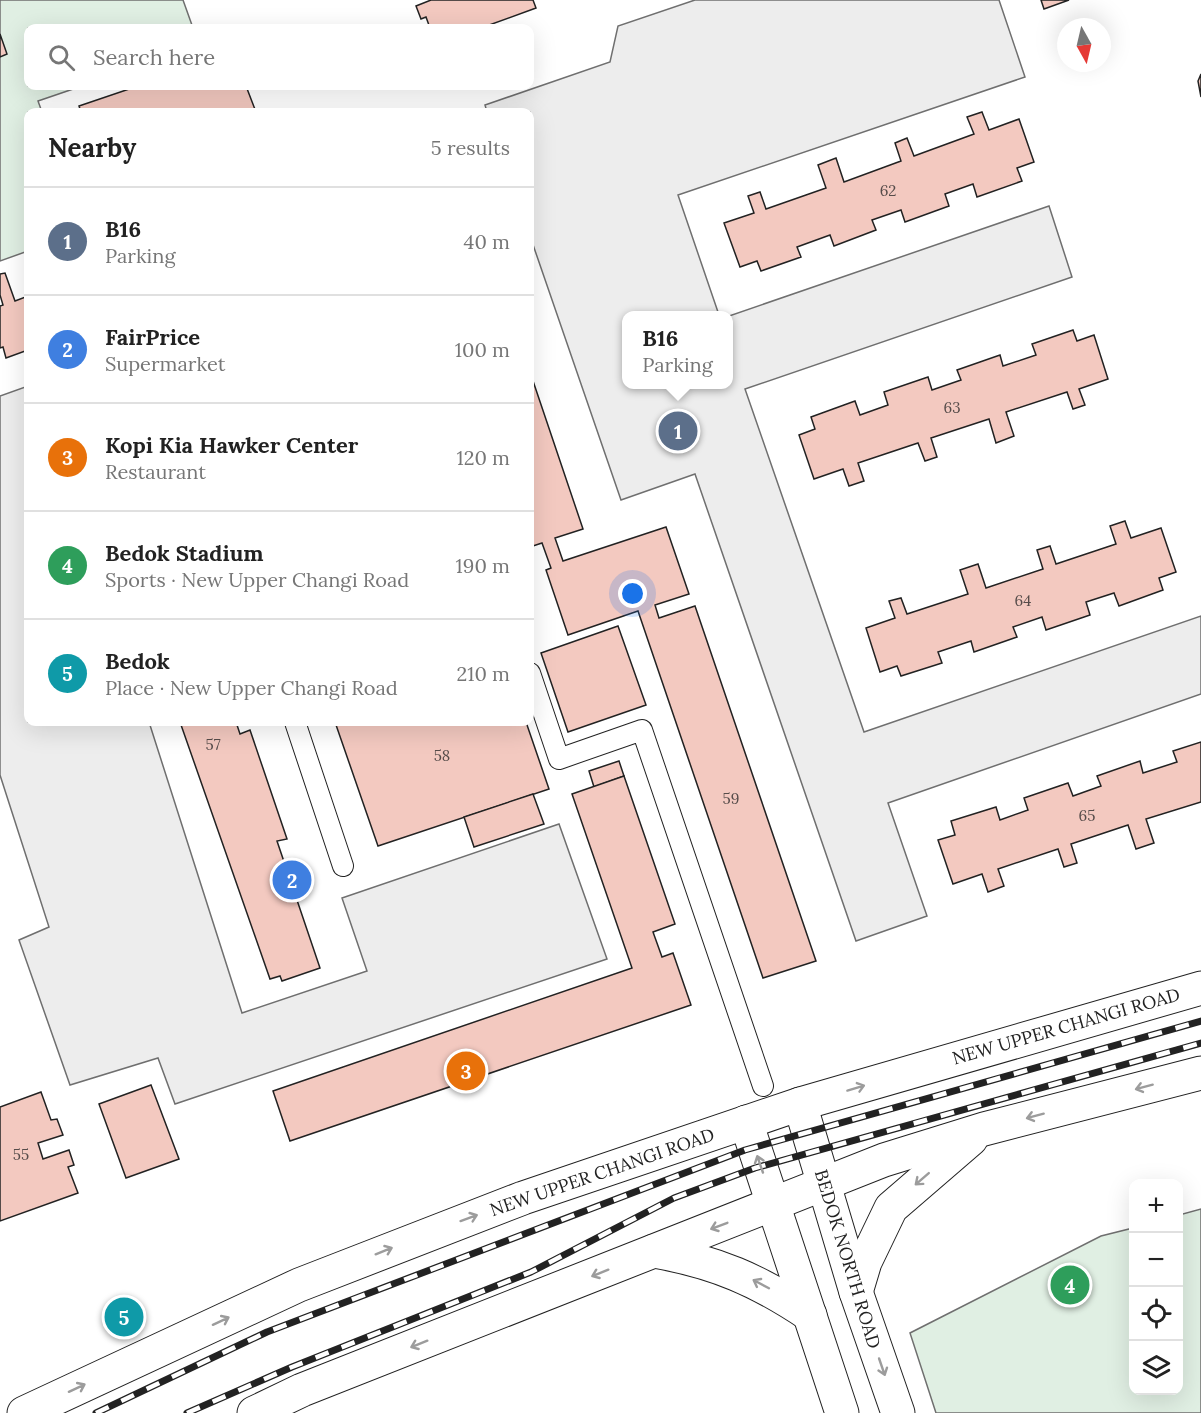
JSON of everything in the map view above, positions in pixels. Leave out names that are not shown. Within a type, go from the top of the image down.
[{"type":"main road","name":"NEW UPPER CHANGI ROAD","points":[[24,1413],[299,1285],[523,1198],[800,1104],[1201,988]]},
{"type":"main road","points":[[254,1413],[302,1390],[884,1160],[984,1129],[1201,1073]]},
{"type":"main road","name":"BEDOK NORTH ROAD","points":[[800,1104],[856,1292],[898,1413]]},
{"type":"main road","points":[[746,1122],[842,1413]]},
{"type":"main road","points":[[856,1292],[865,1262],[891,1208],[984,1129]]},
{"type":"main road","points":[[654,1251],[687,1257],[727,1269],[756,1281],[810,1315]]},
{"type":"street","points":[[534,685],[559,759],[642,730],[763,1086]]},
{"type":"street","points":[[295,726],[343,866]]},
{"type":"green space","points":[[0,0],[183,0],[192,24],[24,24],[24,90],[70,90],[38,101],[41,108],[24,108],[24,252],[0,261]]},
{"type":"green space","points":[[1201,1209],[1201,1413],[936,1413],[910,1333],[1101,1236],[1129,1229],[1129,1395],[1183,1395],[1183,1214]]},
{"type":"shaded area","points":[[695,0],[999,0],[1025,77],[678,195],[718,311],[622,311],[622,389],[733,389],[733,315],[1049,206],[1072,277],[745,389],[864,732],[1201,616],[1201,694],[888,803],[927,916],[856,941],[695,474],[621,500],[534,248],[534,108],[486,108],[485,105],[610,62],[618,26]]},
{"type":"shaded area","points":[[24,387],[24,726],[150,726],[242,1013],[367,971],[342,898],[559,824],[607,959],[175,1104],[158,1058],[70,1085],[19,940],[49,927],[0,775],[0,396]]},
{"type":"building","points":[[431,0],[533,0],[536,8],[492,24],[429,24],[426,17],[421,19],[416,6]]},
{"type":"building","points":[[1041,0],[1069,0],[1044,9]]},
{"type":"building","points":[[0,34],[7,54],[0,57]]},
{"type":"building","points":[[1201,74],[1201,97],[1198,81]]},
{"type":"building","points":[[126,90],[248,90],[254,108],[80,108],[79,106]]},
{"type":"building","points":[[982,112],[989,130],[1019,119],[1034,162],[1017,168],[1022,181],[977,197],[973,184],[945,194],[949,206],[905,222],[901,210],[872,220],[876,230],[834,246],[830,235],[797,247],[801,257],[761,271],[757,261],[740,267],[724,223],[754,213],[748,196],[760,192],[766,209],[826,188],[818,165],[836,158],[844,182],[901,161],[895,143],[907,138],[914,156],[974,134],[967,117]]},
{"type":"building","points":[[5,273],[15,301],[24,298],[24,351],[6,358],[3,347],[0,348],[0,306],[3,305],[0,295],[0,274]]},
{"type":"building","points":[[1073,330],[1077,341],[1094,335],[1108,379],[1079,389],[1085,405],[1073,409],[1067,392],[1006,412],[1014,436],[996,443],[989,419],[931,438],[937,457],[925,461],[918,443],[858,463],[864,481],[849,486],[843,469],[814,479],[799,435],[815,429],[811,417],[855,401],[860,415],[888,405],[884,392],[928,377],[932,390],[961,380],[957,370],[1000,355],[1003,366],[1036,355],[1032,344]]},
{"type":"building","points":[[534,384],[583,529],[555,538],[563,561],[666,527],[689,594],[655,605],[659,618],[695,606],[816,961],[763,978],[638,611],[568,635],[546,570],[551,568],[542,543],[534,546]]},
{"type":"building","points":[[1125,521],[1131,538],[1161,528],[1176,572],[1159,578],[1163,590],[1119,606],[1114,593],[1086,602],[1090,615],[1046,630],[1042,617],[1013,627],[1017,637],[974,652],[971,641],[938,652],[942,663],[901,676],[897,666],[880,672],[866,628],[895,618],[889,601],[901,598],[907,614],[968,594],[960,570],[978,564],[986,588],[1043,569],[1037,550],[1050,546],[1056,564],[1116,544],[1110,526]]},
{"type":"building","points":[[618,626],[646,705],[568,732],[541,653]]},
{"type":"building","points":[[181,726],[237,726],[240,734],[250,730],[287,839],[277,841],[320,968],[282,981],[280,976],[270,979]]},
{"type":"building","points":[[336,726],[527,726],[549,789],[378,846]]},
{"type":"building","points":[[1201,742],[1201,802],[1146,819],[1154,843],[1136,849],[1128,825],[1071,844],[1077,863],[1064,867],[1058,849],[998,869],[1004,886],[988,892],[982,874],[953,884],[938,840],[955,835],[951,821],[996,807],[1000,820],[1028,810],[1024,798],[1068,783],[1073,796],[1101,786],[1097,776],[1140,761],[1143,773],[1177,762],[1173,751]]},
{"type":"building","points":[[619,761],[624,776],[594,787],[589,771]]},
{"type":"building","points":[[624,776],[675,924],[653,932],[662,957],[673,953],[691,1005],[290,1141],[273,1091],[632,968],[572,794]]},
{"type":"building","points":[[533,794],[544,824],[474,847],[464,817]]},
{"type":"building","points":[[151,1085],[179,1159],[126,1178],[99,1104]]},
{"type":"building","points":[[41,1092],[51,1120],[57,1119],[63,1135],[38,1143],[43,1159],[69,1150],[74,1165],[68,1167],[78,1193],[0,1221],[0,1107]]},
{"type":"railway","points":[[96,1413],[267,1332],[745,1150],[1201,1021]]},
{"type":"railway","points":[[187,1413],[292,1367],[531,1272],[674,1198],[755,1168],[1201,1043]]},
{"type":"place","name":"B16","points":[[678,431]]},
{"type":"place","name":"FairPrice","points":[[292,880]]},
{"type":"place","name":"Kopi Kia Hawker Center","points":[[466,1071]]},
{"type":"place","name":"Bedok Stadium","points":[[1070,1285]]},
{"type":"place","name":"Bedok","points":[[124,1317]]}]
